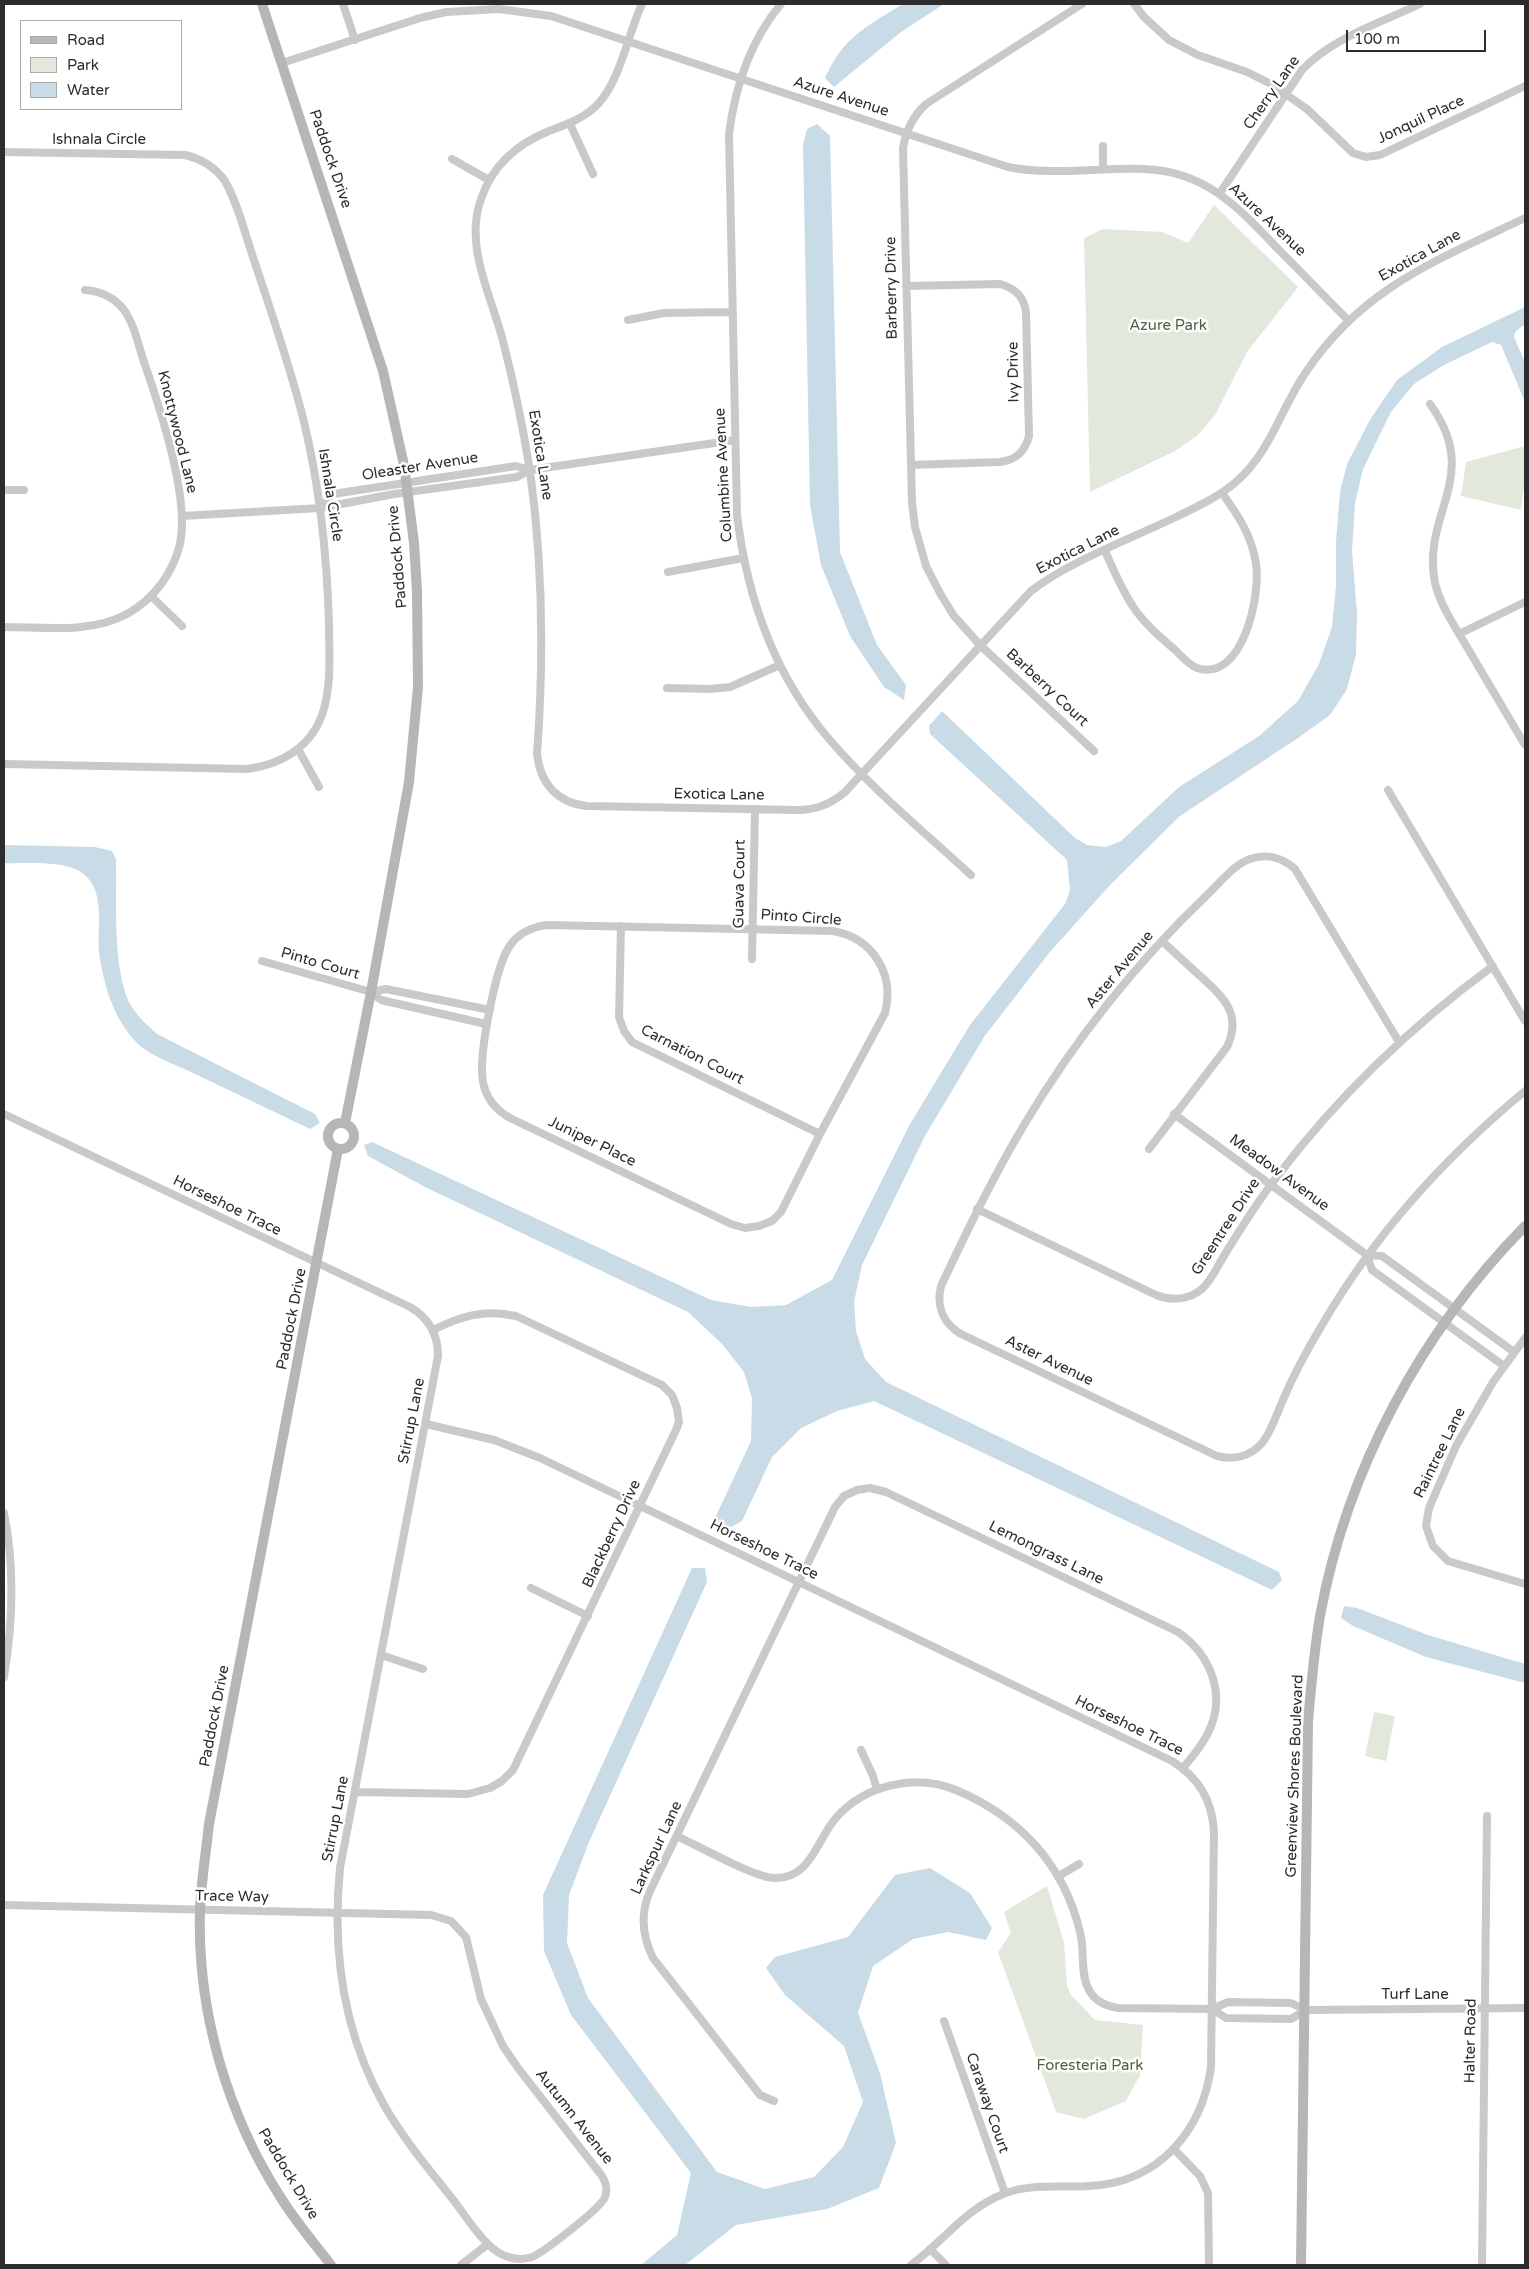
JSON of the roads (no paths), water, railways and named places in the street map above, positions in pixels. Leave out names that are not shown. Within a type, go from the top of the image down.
[{"type":"street","name":"Paddock Drive","points":[[262,4],[370,325],[394,418],[407,488],[417,591],[418,677],[406,806],[372,992],[345,1123]]},
{"type":"street","points":[[343,4],[355,40]]},
{"type":"street","name":"Exotica Lane","points":[[642,4],[627,40],[614,80],[607,92],[589,112],[570,124],[534,138],[503,160],[489,180],[476,216],[476,246],[515,390],[530,470],[539,554],[542,605],[542,672],[537,754],[538,767],[547,785],[561,798],[580,805],[806,810],[820,807],[839,796],[1021,601],[1043,582],[1206,502],[1222,493],[1238,480],[1257,459],[1272,436],[1305,373],[1326,344],[1368,302],[1411,273],[1525,218]]},
{"type":"street","name":"Columbine Avenue","points":[[781,4],[761,32],[740,78],[731,117],[728,151],[737,515],[743,558],[758,615],[780,665],[810,715],[828,738],[862,773],[970,875]]},
{"type":"street","name":"Barberry Drive","points":[[980,645],[954,616],[940,595],[926,566],[915,527],[910,464],[903,148],[906,134],[916,115],[926,104],[1082,4]]},
{"type":"street","name":"Jonquil Place","points":[[1134,4],[1155,29],[1183,48],[1247,72],[1286,94],[1318,119],[1352,152],[1366,157],[1380,155],[1525,86]]},
{"type":"street","name":"Cherry Lane","points":[[1220,193],[1302,70],[1326,49],[1404,7],[1420,4]]},
{"type":"street","name":"Azure Avenue","points":[[282,64],[420,18],[446,12],[499,9],[551,16],[991,162],[1024,170],[1144,169],[1164,171],[1190,178],[1220,193],[1242,211],[1348,320]]},
{"type":"street","points":[[570,124],[593,174]]},
{"type":"street","points":[[1102,146],[1103,169]]},
{"type":"street","name":"Ishnala Circle","points":[[4,152],[186,155],[205,162],[221,175],[231,193],[292,378],[304,423],[320,508],[328,591],[328,690],[326,703],[316,728],[298,749],[275,763],[247,769],[4,764]]},
{"type":"street","points":[[452,159],[489,180]]},
{"type":"street","name":"Ivy Drive","points":[[906,286],[1000,284],[1007,285],[1013,289],[1022,299],[1026,322],[1029,436],[1024,449],[1014,459],[1000,462],[910,464]]},
{"type":"street","name":"Knottywood Lane","points":[[4,627],[83,627],[98,625],[126,614],[151,596],[165,578],[176,558],[180,543],[182,516],[172,456],[161,415],[130,322],[120,305],[110,297],[98,292],[85,290]]},
{"type":"street","points":[[628,320],[664,313],[732,312]]},
{"type":"street","points":[[1430,404],[1447,432],[1453,466],[1435,537],[1433,568],[1440,598],[1459,634],[1525,745]]},
{"type":"street","name":"Oleaster Avenue","points":[[182,516],[320,508],[407,488],[517,477],[530,470],[735,440]]},
{"type":"street","points":[[4,490],[24,490]]},
{"type":"street","points":[[1105,551],[1126,596],[1148,626],[1191,665],[1204,669],[1222,665],[1237,649],[1245,635],[1255,604],[1257,588],[1256,564],[1247,533],[1222,493]]},
{"type":"street","points":[[668,572],[743,558]]},
{"type":"street","points":[[151,596],[182,626]]},
{"type":"street","points":[[1459,634],[1525,602]]},
{"type":"street","name":"Barberry Court","points":[[980,645],[1094,751]]},
{"type":"street","points":[[667,688],[710,689],[730,687],[780,665]]},
{"type":"street","points":[[298,749],[319,786]]},
{"type":"street","points":[[1388,790],[1525,1021]]},
{"type":"street","name":"Guava Court","points":[[752,958],[755,809]]},
{"type":"street","name":"Aster Avenue","points":[[1399,1042],[1300,875],[1290,865],[1277,858],[1256,857],[1237,867],[1162,941],[1102,1012],[1062,1067],[1025,1123],[977,1209],[941,1286],[940,1307],[950,1325],[961,1334],[1217,1456],[1224,1458],[1245,1455],[1263,1442],[1300,1363],[1321,1326],[1367,1255],[1406,1205],[1442,1166],[1484,1126],[1525,1091]]},
{"type":"street","name":"Pinto Circle","points":[[486,1024],[503,959],[508,948],[522,933],[547,925],[825,930],[847,934],[860,941],[880,963],[886,976],[888,998],[885,1013],[820,1134],[781,1212],[772,1221],[759,1226]]},
{"type":"street","name":"Carnation Court","points":[[620,926],[619,1017],[624,1031],[632,1042],[820,1134]]},
{"type":"street","points":[[1149,1149],[1227,1046],[1232,1033],[1233,1019],[1228,1005],[1219,994],[1162,941]]},
{"type":"street","name":"Pinto Court","points":[[262,961],[372,992]]},
{"type":"street","name":"Greentree Drive","points":[[977,1209],[1156,1295],[1177,1299],[1197,1292],[1208,1282],[1271,1184],[1331,1110],[1399,1042],[1456,993],[1493,966]]},
{"type":"street","points":[[372,992],[386,989],[490,1010]]},
{"type":"street","points":[[372,992],[381,1000],[486,1024]]},
{"type":"street","name":"Juniper Place","points":[[486,1024],[482,1082],[490,1100],[504,1114],[731,1224],[745,1228],[759,1226]]},
{"type":"street","name":"Horseshoe Trace","points":[[4,1114],[410,1308],[421,1315],[433,1330]]},
{"type":"street","name":"Meadow Avenue","points":[[1174,1114],[1367,1255],[1382,1256],[1514,1352]]},
{"type":"street","points":[[336,1123],[345,1123],[352,1128],[355,1137],[347,1148],[338,1149],[331,1144],[328,1132],[336,1123]]},
{"type":"street","name":"Paddock Drive","points":[[331,2265],[281,2198],[253,2148],[236,2109],[218,2054],[208,2010],[201,1955],[200,1910],[209,1824],[318,1264],[338,1149]]},
{"type":"street","name":"Greenview Shores Boulevard","points":[[1302,2265],[1308,1722],[1313,1661],[1320,1615],[1333,1558],[1372,1447],[1399,1394],[1453,1308],[1477,1278],[1525,1226]]},
{"type":"street","name":"Meadow Avenue","points":[[1367,1255],[1372,1270],[1504,1366]]},
{"type":"street","name":"Blackberry Drive","points":[[354,1792],[468,1794],[490,1788],[502,1780],[519,1760],[641,1506],[679,1422],[675,1401],[662,1385],[516,1316],[495,1312],[468,1315],[433,1330]]},
{"type":"street","name":"Stirrup Lane","points":[[433,1330],[438,1356],[340,1868],[336,1912],[337,1941],[344,1998],[360,2053],[374,2086],[399,2129],[488,2244]]},
{"type":"street","name":"Raintree Lane","points":[[1525,1338],[1504,1366],[1456,1446],[1429,1508],[1426,1526],[1433,1546],[1448,1561],[1525,1584]]},
{"type":"street","name":"Horseshoe Trace","points":[[426,1424],[466,1432],[521,1450],[641,1506],[1183,1768],[1198,1782],[1205,1793],[1213,1818],[1211,2067],[1204,2100],[1194,2123],[1174,2149],[1146,2170],[1123,2180],[1090,2186],[1035,2187],[1005,2194],[971,2211],[911,2265]]},
{"type":"street","name":"Lemongrass Lane","points":[[798,1582],[839,1501],[856,1490],[870,1488],[886,1492],[1169,1628],[1189,1639],[1206,1659],[1211,1670],[1216,1696],[1213,1721],[1208,1733],[1183,1768]]},
{"type":"street","points":[[4,1513],[10,1555],[12,1592],[11,1622],[4,1677]]},
{"type":"street","name":"Larkspur Lane","points":[[774,2100],[760,2095],[658,1964],[647,1944],[644,1929],[645,1906],[798,1582]]},
{"type":"street","points":[[531,1588],[588,1616]]},
{"type":"street","points":[[381,1655],[423,1669]]},
{"type":"street","points":[[861,1750],[873,1776],[876,1790]]},
{"type":"street","points":[[677,1836],[760,1875],[774,1878],[788,1877],[801,1870],[811,1860],[825,1833],[839,1815],[850,1805],[876,1790],[903,1783],[918,1782],[940,1785],[961,1793],[1003,1815],[1042,1851],[1059,1876],[1076,1913],[1081,1935],[1085,1981],[1090,1993],[1099,2002],[1118,2008],[1212,2009]]},
{"type":"street","name":"Halter Road","points":[[1482,2265],[1487,1816]]},
{"type":"street","points":[[1059,1876],[1079,1864]]},
{"type":"street","name":"Trace Way","points":[[4,1905],[431,1914],[445,1918],[457,1926]]},
{"type":"street","name":"Autumn Avenue","points":[[457,1926],[469,1944],[481,1999],[503,2046],[602,2176],[607,2189],[598,2208],[538,2254],[525,2258],[511,2258],[498,2253],[488,2244]]},
{"type":"street","name":"Turf Lane","points":[[1212,2009],[1228,2002],[1291,2003],[1306,2010],[1525,2008]]},
{"type":"street","name":"Turf Lane","points":[[1212,2009],[1226,2018],[1291,2019],[1306,2010]]},
{"type":"street","name":"Caraway Court","points":[[944,2021],[1005,2194]]},
{"type":"street","points":[[1174,2149],[1200,2176],[1208,2193],[1209,2265]]},
{"type":"street","points":[[461,2265],[488,2244]]},
{"type":"street","points":[[930,2249],[946,2265]]},
{"type":"water","points":[[903,4],[944,4],[901,32],[834,87],[825,78],[832,64],[848,42],[867,26]]},
{"type":"water","points":[[817,124],[830,136],[840,552],[877,645],[906,685],[904,700],[884,687],[850,636],[821,565],[810,505],[803,145],[807,129]]},
{"type":"water","points":[[1525,307],[1525,324],[1515,332],[1514,337],[1525,362],[1525,402],[1501,345],[1492,342],[1444,365],[1414,384],[1391,412],[1363,469],[1355,503],[1352,551],[1357,614],[1356,654],[1347,689],[1330,715],[1180,816],[1110,885],[1049,953],[984,1037],[925,1136],[862,1265],[854,1302],[856,1331],[865,1359],[886,1382],[1279,1572],[1282,1580],[1272,1590],[874,1401],[837,1411],[801,1428],[772,1457],[742,1521],[731,1527],[718,1524],[716,1516],[751,1441],[752,1398],[744,1372],[722,1344],[688,1312],[427,1188],[368,1156],[364,1145],[372,1142],[711,1300],[751,1307],[786,1305],[832,1280],[910,1124],[970,1025],[1065,904],[1070,890],[1067,860],[930,734],[929,726],[942,711],[1075,838],[1087,845],[1106,847],[1121,841],[1179,787],[1259,736],[1298,701],[1319,664],[1332,627],[1336,586],[1336,542],[1340,492],[1347,464],[1371,418],[1397,380],[1442,347]]},
{"type":"water","points":[[4,845],[95,847],[112,851],[116,859],[116,926],[121,976],[127,998],[134,1010],[157,1034],[315,1114],[320,1123],[310,1129],[162,1059],[148,1052],[137,1043],[123,1025],[108,993],[100,959],[98,899],[88,879],[79,871],[62,865],[4,863]]},
{"type":"water","points":[[692,1568],[705,1568],[707,1582],[589,1842],[569,1895],[567,1943],[588,1998],[717,2172],[765,2189],[814,2177],[843,2147],[863,2102],[844,2046],[785,1995],[766,1968],[775,1957],[848,1937],[895,1875],[930,1868],[970,1893],[992,1928],[986,1940],[948,1932],[913,1939],[873,1966],[858,2013],[880,2073],[896,2143],[879,2188],[827,2209],[736,2225],[685,2265],[641,2265],[677,2235],[691,2173],[571,2015],[544,1951],[543,1895]]},
{"type":"water","points":[[1344,1606],[1357,1608],[1428,1635],[1525,1664],[1525,1683],[1426,1657],[1353,1626],[1341,1618]]},
{"type":"park label","name":"Azure Park","points":[[1168,326]]},
{"type":"park label","name":"Foresteria Park","points":[[1090,2066]]}]
